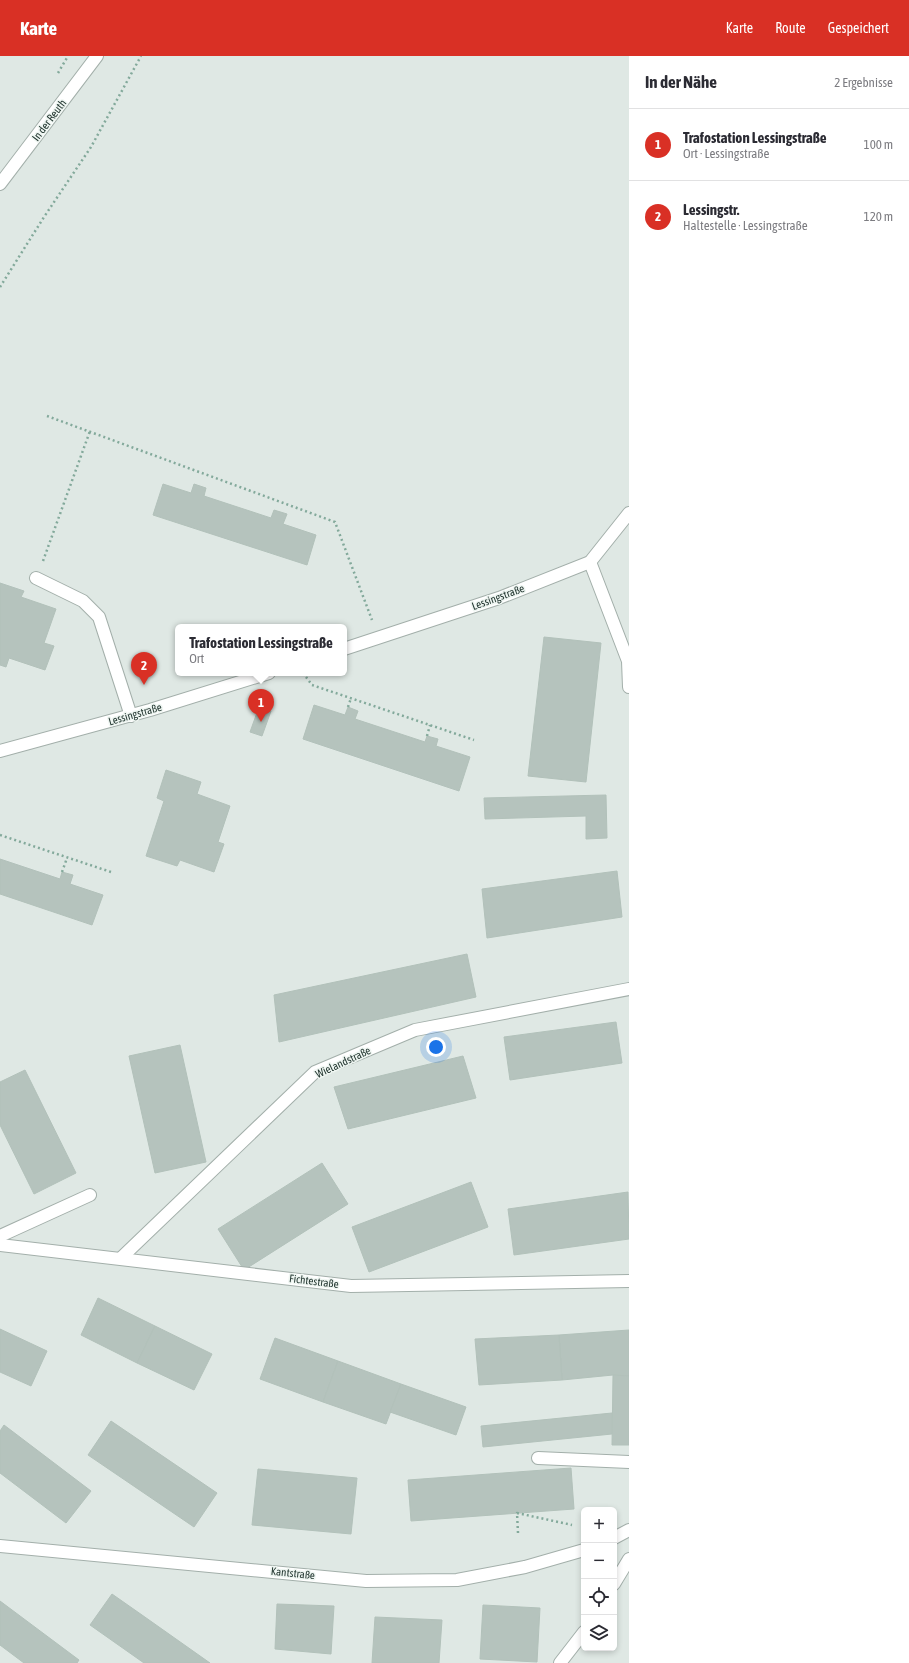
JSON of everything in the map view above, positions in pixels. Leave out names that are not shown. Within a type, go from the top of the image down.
[{"type":"street","name":"In der Reuth","points":[[0,184],[98,56]]},
{"type":"street","name":"Lessingstraße","points":[[347,648],[499,598],[590,562],[629,513]]},
{"type":"street","points":[[590,562],[628,661],[629,687]]},
{"type":"street","points":[[36,578],[84,601],[99,617],[131,716]]},
{"type":"street","name":"Lessingstraße","points":[[0,752],[131,716],[259,676]]},
{"type":"street","name":"Wielandstraße","points":[[121,1258],[315,1072],[416,1030],[629,989]]},
{"type":"street","points":[[0,1236],[90,1195]]},
{"type":"street","name":"Fichtestraße","points":[[0,1245],[350,1286],[629,1281]]},
{"type":"street","points":[[538,1458],[629,1462]]},
{"type":"street","points":[[617,1536],[629,1530]]},
{"type":"street","name":"Kantstraße","points":[[0,1546],[366,1581],[458,1580],[525,1567],[581,1551]]},
{"type":"street","points":[[617,1579],[629,1559]]},
{"type":"street","points":[[560,1663],[581,1636]]},
{"type":"path","points":[[0,287],[44,217],[92,147],[140,56]]},
{"type":"path","points":[[47,416],[334,522],[379,638]]},
{"type":"path","points":[[36,578],[90,431]]},
{"type":"path","points":[[305,676],[312,685],[474,740]]},
{"type":"path","points":[[348,707],[351,698]]},
{"type":"path","points":[[427,736],[430,725]]},
{"type":"path","points":[[0,835],[111,872]]},
{"type":"path","points":[[62,872],[67,858]]},
{"type":"path","points":[[518,1533],[517,1513],[572,1525]]},
{"type":"building","points":[[163,484],[191,493],[194,484],[206,488],[204,496],[271,518],[274,510],[287,514],[283,524],[316,535],[307,565],[153,515]]},
{"type":"building","points":[[0,583],[24,591],[21,597],[56,609],[44,643],[54,646],[45,670],[9,658],[6,667],[0,665]]},
{"type":"building","points":[[544,637],[601,643],[586,782],[528,776]]},
{"type":"building","points":[[314,705],[345,715],[348,707],[358,711],[355,719],[425,742],[427,736],[438,739],[436,746],[470,757],[459,791],[303,739]]},
{"type":"building","points":[[259,707],[271,711],[262,736],[250,732]]},
{"type":"building","points":[[166,770],[201,782],[197,794],[230,806],[218,842],[224,844],[214,872],[180,860],[177,866],[146,856],[164,801],[157,798]]},
{"type":"building","points":[[606,795],[607,838],[586,839],[586,816],[485,819],[484,798]]},
{"type":"building","points":[[0,859],[60,879],[62,872],[73,875],[70,884],[103,895],[92,925],[0,894]]},
{"type":"building","points":[[617,871],[622,917],[487,938],[482,889]]},
{"type":"building","points":[[467,954],[476,997],[279,1042],[274,995]]},
{"type":"building","points":[[616,1022],[622,1063],[510,1080],[504,1037]]},
{"type":"building","points":[[180,1045],[206,1162],[155,1173],[129,1056]]},
{"type":"building","points":[[463,1056],[476,1098],[348,1129],[334,1087]]},
{"type":"building","points":[[25,1070],[76,1173],[34,1194],[0,1125],[0,1082]]},
{"type":"building","points":[[322,1163],[348,1204],[244,1270],[218,1229]]},
{"type":"building","points":[[471,1182],[488,1227],[369,1272],[352,1227]]},
{"type":"building","points":[[628,1192],[629,1239],[514,1255],[508,1209]]},
{"type":"building","points":[[98,1298],[155,1326],[137,1363],[81,1335]]},
{"type":"building","points":[[155,1326],[212,1354],[194,1390],[137,1363]]},
{"type":"building","points":[[0,1329],[47,1351],[31,1386],[0,1372]]},
{"type":"building","points":[[629,1330],[629,1376],[613,1375],[562,1380],[559,1335]]},
{"type":"building","points":[[559,1335],[562,1380],[479,1385],[475,1339]]},
{"type":"building","points":[[275,1338],[338,1361],[323,1402],[260,1379]]},
{"type":"building","points":[[338,1361],[401,1384],[386,1424],[323,1402]]},
{"type":"building","points":[[613,1375],[629,1376],[629,1445],[612,1445]]},
{"type":"building","points":[[401,1384],[466,1407],[456,1435],[390,1412]]},
{"type":"building","points":[[612,1413],[612,1434],[483,1447],[481,1426]]},
{"type":"building","points":[[111,1421],[217,1493],[194,1527],[88,1455]]},
{"type":"building","points":[[4,1425],[91,1491],[66,1523],[0,1473],[0,1431]]},
{"type":"building","points":[[571,1468],[574,1509],[411,1521],[408,1480]]},
{"type":"building","points":[[258,1469],[357,1478],[351,1534],[252,1525]]},
{"type":"building","points":[[112,1594],[210,1663],[144,1663],[90,1625]]},
{"type":"building","points":[[0,1601],[79,1660],[77,1663],[24,1663],[0,1645]]},
{"type":"building","points":[[277,1604],[334,1606],[331,1654],[275,1649]]},
{"type":"building","points":[[483,1605],[540,1608],[537,1662],[480,1659]]},
{"type":"building","points":[[375,1617],[442,1620],[439,1663],[372,1663]]},
{"type":"place","name":"Lessingstr.","points":[[144,685]]},
{"type":"place","name":"Trafostation Lessingstraße","points":[[261,722]]}]
